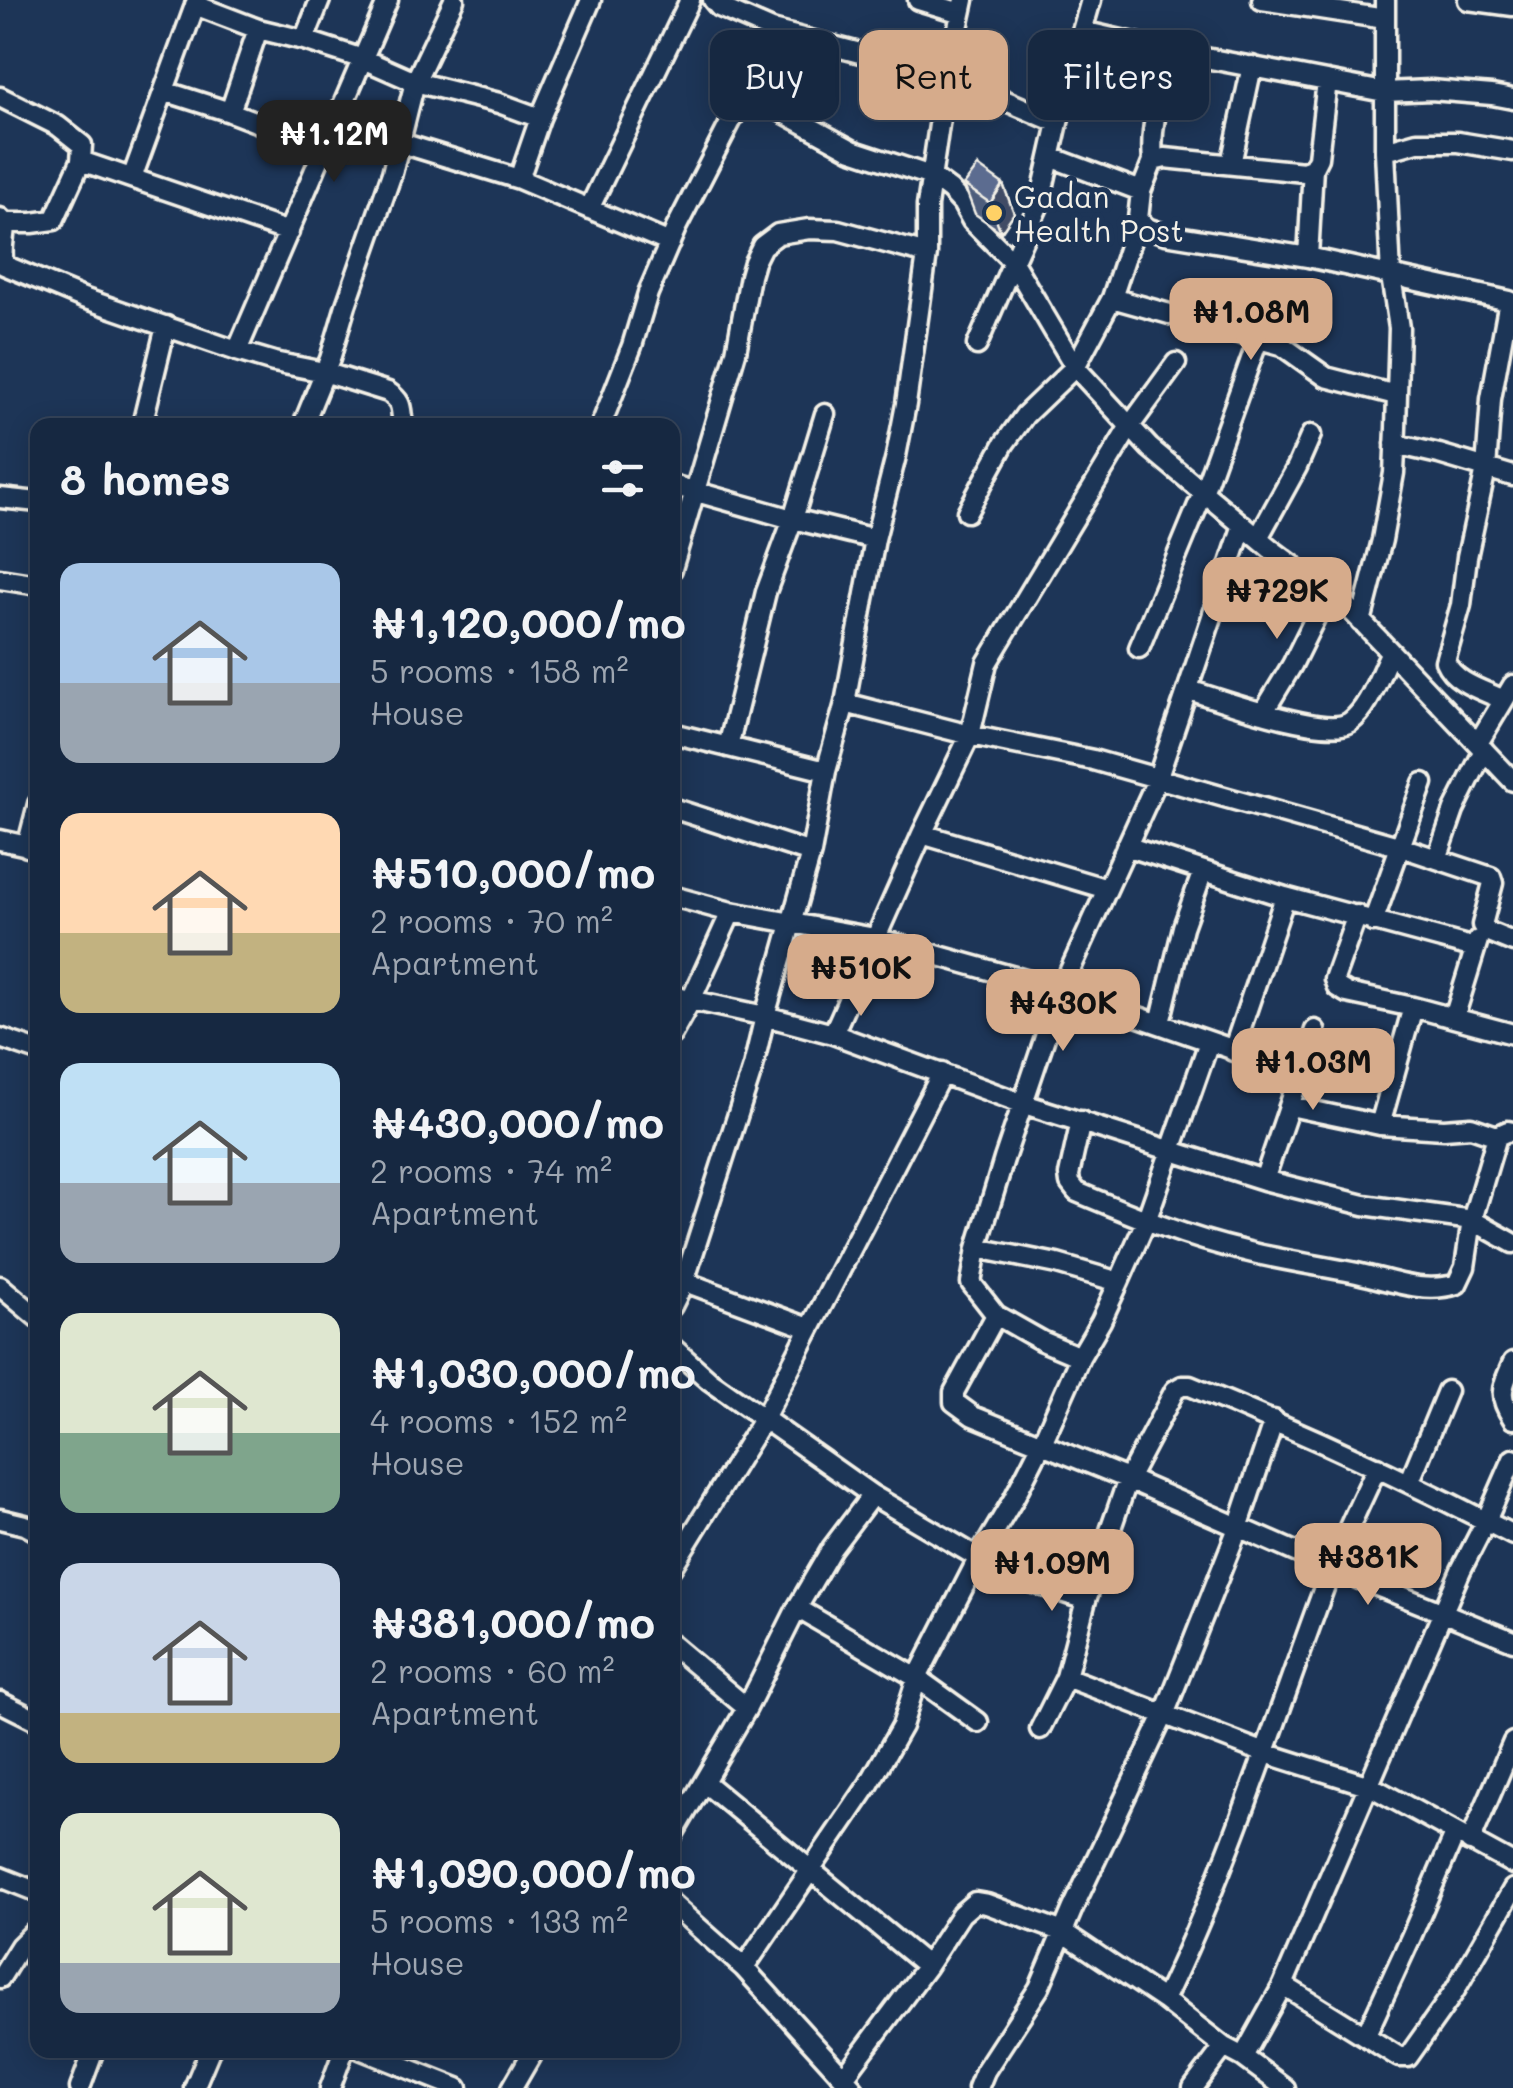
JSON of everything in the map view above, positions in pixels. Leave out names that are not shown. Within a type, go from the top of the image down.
[{"type":"street","points":[[304,40],[320,0]]},
{"type":"street","points":[[237,351],[388,0]]},
{"type":"street","points":[[306,418],[401,143],[415,82],[454,0]]},
{"type":"street","points":[[519,180],[540,118],[591,0]]},
{"type":"street","points":[[589,209],[690,0]]},
{"type":"street","points":[[713,0],[719,7],[772,30]]},
{"type":"street","points":[[918,0],[962,7]]},
{"type":"street","points":[[1082,30],[1091,0]]},
{"type":"street","points":[[1262,0],[1385,9],[1385,151],[1391,276],[1399,328],[1394,472],[1361,622]]},
{"type":"street","points":[[1468,0],[1513,6]]},
{"type":"street","points":[[132,178],[196,3],[258,28],[363,59],[415,82],[498,102],[540,118]]},
{"type":"street","points":[[230,112],[258,28]]},
{"type":"street","points":[[1209,58],[1384,92],[1431,90],[1513,100]]},
{"type":"street","points":[[1231,164],[1252,66]]},
{"type":"street","points":[[1308,257],[1313,168],[1318,158],[1327,81]]},
{"type":"street","points":[[164,91],[324,148]]},
{"type":"street","points":[[0,97],[58,126],[82,145],[81,162],[54,220],[3,220],[0,252],[4,265],[70,293],[237,351],[388,392],[398,398],[403,418]]},
{"type":"street","points":[[977,345],[1040,202],[1058,122],[1008,101]]},
{"type":"street","points":[[603,418],[648,293],[696,185],[731,120]]},
{"type":"street","points":[[797,120],[852,150],[931,176],[950,190],[972,221],[1013,262],[1076,366],[1150,448],[1347,606],[1513,781]]},
{"type":"street","points":[[680,1275],[748,1083],[811,853],[826,772],[845,703],[875,539],[903,422],[927,254],[927,206],[941,120]]},
{"type":"street","points":[[967,512],[1004,444],[1025,415],[1076,366],[1112,298],[1153,161],[1153,120]]},
{"type":"street","points":[[1385,151],[1417,142],[1458,142],[1513,151]]},
{"type":"street","points":[[401,143],[519,180],[670,242]]},
{"type":"street","points":[[1051,157],[1142,191]]},
{"type":"street","points":[[1153,161],[1165,158],[1304,172],[1313,168]]},
{"type":"street","points":[[81,162],[288,232]]},
{"type":"street","points":[[1138,219],[1148,228],[1165,234],[1512,296],[1490,399],[1486,469],[1462,605],[1445,661],[1459,680],[1508,692],[1481,746],[1437,859]]},
{"type":"street","points":[[680,544],[736,352],[750,276],[762,246],[778,234],[838,230],[927,254]]},
{"type":"street","points":[[1112,298],[1280,345],[1326,377],[1396,395]]},
{"type":"street","points":[[144,418],[166,326]]},
{"type":"street","points":[[1140,648],[1203,492],[1258,340]]},
{"type":"street","points":[[834,1034],[970,735],[988,663],[999,640],[1130,426],[1176,363]]},
{"type":"street","points":[[728,747],[766,592],[826,414]]},
{"type":"street","points":[[1258,538],[1312,436]]},
{"type":"street","points":[[1395,444],[1513,476]]},
{"type":"street","points":[[680,487],[875,539]]},
{"type":"street","points":[[0,498],[30,501]]},
{"type":"street","points":[[1080,1357],[996,1315],[971,1283],[977,1248],[1021,1103],[1061,990],[1156,780],[1243,525]]},
{"type":"street","points":[[0,579],[30,584]]},
{"type":"street","points":[[1263,713],[1328,592]]},
{"type":"street","points":[[1188,690],[1331,728],[1349,723],[1367,702],[1390,654]]},
{"type":"street","points":[[845,703],[970,735],[1093,760],[1398,846],[1491,877],[1482,925],[1454,1018]]},
{"type":"street","points":[[680,735],[826,772]]},
{"type":"street","points":[[1422,783],[1398,846],[1334,978],[1337,987],[1347,993],[1413,1006],[1513,1034]]},
{"type":"street","points":[[680,811],[811,853]]},
{"type":"street","points":[[922,834],[1107,889]]},
{"type":"street","points":[[0,840],[30,847]]},
{"type":"street","points":[[1126,846],[1285,898],[1475,948]]},
{"type":"street","points":[[1160,1023],[1183,927],[1203,871]]},
{"type":"street","points":[[680,898],[731,912],[875,938],[1061,990],[1301,1073]]},
{"type":"street","points":[[1233,1051],[1285,898]]},
{"type":"street","points":[[731,912],[682,998],[834,1034],[1021,1103],[1264,1180],[1364,1205],[1472,1220],[1513,1242]]},
{"type":"street","points":[[1482,925],[1486,932],[1513,942]]},
{"type":"street","points":[[1380,1125],[1413,1006]]},
{"type":"street","points":[[1264,1180],[1315,1030]]},
{"type":"street","points":[[0,1038],[30,1049]]},
{"type":"street","points":[[744,1968],[869,1784],[902,1726],[917,1678],[1042,1444],[1146,1221],[1208,1042]]},
{"type":"street","points":[[680,1555],[764,1418],[942,1073]]},
{"type":"street","points":[[1080,1121],[1068,1175],[1077,1192],[1146,1221],[1243,1251],[1417,1288],[1442,1289],[1458,1284],[1472,1220],[1505,1134],[1471,1127],[1380,1125],[1290,1106]]},
{"type":"street","points":[[977,1248],[1057,1264],[1118,1282]]},
{"type":"street","points":[[680,1281],[809,1328]]},
{"type":"street","points":[[0,1286],[30,1311]]},
{"type":"street","points":[[996,1315],[954,1392],[954,1402],[973,1416],[1513,1641]]},
{"type":"street","points":[[680,1354],[709,1380],[872,1495],[1006,1574],[1086,1600]]},
{"type":"street","points":[[1513,1362],[1502,1390],[1504,1405],[1513,1419]]},
{"type":"street","points":[[1040,1728],[1066,1677],[1086,1600],[1128,1479],[1175,1390],[1182,1386],[1274,1420],[1513,1534]]},
{"type":"street","points":[[1409,1483],[1447,1392]]},
{"type":"street","points":[[978,2088],[1039,1988],[1164,1715],[1238,1528],[1274,1420]]},
{"type":"street","points":[[1243,2057],[1282,1985],[1460,1570],[1513,1459]]},
{"type":"street","points":[[1164,2000],[1233,1843],[1332,1568],[1377,1467]]},
{"type":"street","points":[[680,1823],[747,1708],[832,1548],[872,1495]]},
{"type":"street","points":[[0,1520],[30,1528]]},
{"type":"street","points":[[797,1608],[917,1678],[978,1722]]},
{"type":"street","points":[[680,1652],[747,1708]]},
{"type":"street","points":[[1066,1677],[1264,1753],[1370,1786],[1513,1864]]},
{"type":"street","points":[[0,1702],[30,1717]]},
{"type":"street","points":[[1366,2035],[1411,1937],[1513,1742]]},
{"type":"street","points":[[705,1782],[927,1966]]},
{"type":"street","points":[[0,1877],[30,1889]]},
{"type":"street","points":[[1282,1985],[1399,2057],[1408,2057],[1454,1992],[1513,1889]]},
{"type":"street","points":[[680,1911],[744,1968],[848,2083],[961,1914],[975,1902],[1063,1932],[1286,2088]]},
{"type":"street","points":[[0,1978],[30,1936]]},
{"type":"street","points":[[1193,2088],[1224,2047]]},
{"type":"street","points":[[80,2088],[91,2058]]},
{"type":"street","points":[[194,2088],[207,2058]]},
{"type":"street","points":[[330,2088],[341,2058]]},
{"type":"street","points":[[382,2058],[458,2088]]},
{"type":"street","points":[[512,2088],[529,2058]]},
{"type":"building","points":[[978,166],[1003,184],[990,203],[964,185]]},
{"type":"place","name":"Gadan Health Post","points":[[994,213]]}]
